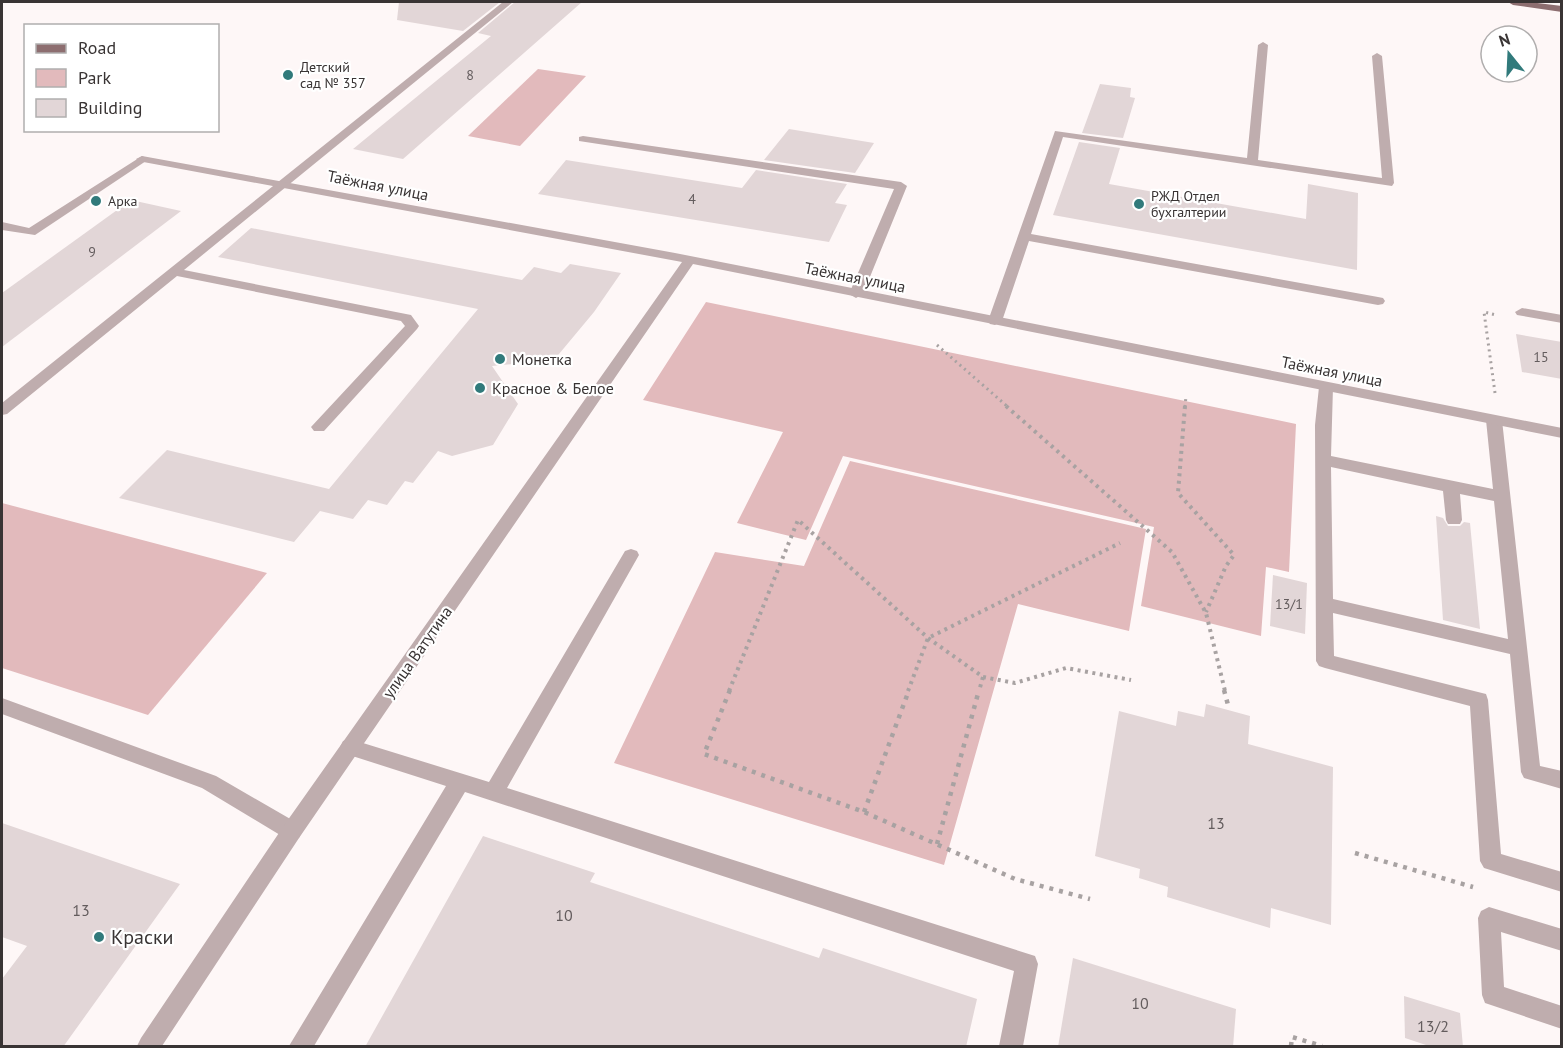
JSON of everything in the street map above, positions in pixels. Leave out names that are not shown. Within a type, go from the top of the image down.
[{"type":"main road","points":[[1513,2],[1562,9]]},
{"type":"street","points":[[2,410],[508,2]]},
{"type":"street","points":[[1252,162],[1263,45]]},
{"type":"street","points":[[995,321],[1059,133],[1388,183],[1377,56]]},
{"type":"street","points":[[583,139],[901,186],[856,294]]},
{"type":"street","name":"Таёжная улица","points":[[2,226],[31,232],[142,159],[285,183],[1562,433]]},
{"type":"street","points":[[1024,236],[1378,301]]},
{"type":"street","name":"улица Ватутина","points":[[148,1047],[292,831],[689,261]]},
{"type":"street","points":[[172,271],[406,318],[412,326],[319,427]]},
{"type":"street","points":[[1522,312],[1562,319]]},
{"type":"street","points":[[1326,387],[1323,460],[1325,661],[1479,700],[1491,861],[1562,882]]},
{"type":"street","points":[[1494,420],[1531,772],[1562,780]]},
{"type":"street","points":[[1323,460],[1502,497]]},
{"type":"street","points":[[1451,487],[1454,520]]},
{"type":"street","points":[[494,793],[631,555]]},
{"type":"street","points":[[1325,604],[1518,649]]},
{"type":"street","points":[[2,706],[208,782],[292,831]]},
{"type":"street","points":[[350,747],[1027,964],[1011,1047]]},
{"type":"street","points":[[301,1047],[460,782]]},
{"type":"street","points":[[1562,940],[1489,918],[1493,995],[1562,1018]]},
{"type":"path","points":[[1495,397],[1484,312],[1506,316]]},
{"type":"path","points":[[937,345],[1172,552],[1206,613],[1228,705]]},
{"type":"path","points":[[1186,396],[1178,494],[1234,555],[1226,566],[1206,613]]},
{"type":"path","points":[[1090,899],[1015,879],[864,812],[704,754],[798,520],[928,638],[983,677],[1015,683],[1066,668],[1131,680]]},
{"type":"path","points":[[864,812],[928,638],[1120,543]]},
{"type":"path","points":[[937,844],[983,677]]},
{"type":"path","points":[[1355,854],[1481,890]]},
{"type":"path","points":[[1291,1047],[1292,1037],[1322,1047]]},
{"type":"green space","points":[[538,69],[586,76],[520,146],[468,136]]},
{"type":"green space","points":[[706,302],[1296,424],[1289,572],[1266,567],[1261,636],[1141,606],[1154,527],[843,456],[806,540],[737,523],[783,432],[643,400]]},
{"type":"green space","points":[[850,461],[1146,529],[1129,631],[1018,604],[944,865],[614,763],[715,552],[804,566]]},
{"type":"green space","points":[[2,503],[267,573],[148,715],[2,668]]},
{"type":"building","points":[[399,2],[500,2],[463,31],[397,20]]},
{"type":"building","points":[[515,2],[582,2],[403,159],[353,149],[491,36],[478,33]]},
{"type":"building","points":[[1100,84],[1131,88],[1130,97],[1135,98],[1123,138],[1082,133]]},
{"type":"building","points":[[789,129],[874,143],[855,173],[764,160]]},
{"type":"building","name":"РЖД Отдел бухгалтерии","points":[[1079,142],[1120,148],[1109,184],[1306,219],[1308,184],[1358,193],[1357,270],[1053,215]]},
{"type":"building","points":[[566,160],[742,188],[756,170],[847,184],[835,203],[847,205],[829,242],[538,194]]},
{"type":"building","points":[[131,200],[181,211],[2,347],[2,293]]},
{"type":"building","points":[[251,228],[522,280],[534,267],[561,273],[570,264],[621,273],[594,312],[554,360],[492,366],[518,404],[493,445],[452,456],[438,451],[413,483],[405,481],[387,505],[368,500],[353,519],[320,511],[294,542],[119,498],[167,450],[329,489],[478,309],[218,257]]},
{"type":"building","points":[[1516,334],[1562,342],[1562,379],[1522,372]]},
{"type":"building","points":[[1436,516],[1443,518],[1448,526],[1460,526],[1464,522],[1470,523],[1480,629],[1443,620]]},
{"type":"building","points":[[1273,575],[1307,583],[1305,634],[1270,626]]},
{"type":"building","points":[[1206,704],[1250,716],[1248,744],[1333,767],[1331,925],[1271,908],[1270,928],[1167,897],[1168,887],[1139,878],[1140,869],[1095,856],[1119,711],[1176,726],[1178,711],[1204,717]]},
{"type":"building","points":[[2,823],[180,884],[63,1047],[2,1047],[2,979],[27,946],[2,937]]},
{"type":"building","points":[[483,836],[595,873],[590,882],[819,958],[823,948],[977,999],[966,1047],[365,1047]]},
{"type":"building","points":[[1073,958],[1236,1009],[1233,1047],[1058,1047]]},
{"type":"building","points":[[1404,996],[1460,1013],[1463,1047],[1432,1047],[1405,1038]]},
{"type":"place","name":"Детский сад № 357","points":[[288,75]]},
{"type":"place","name":"Арка","points":[[96,201]]},
{"type":"place","name":"РЖД Отдел бухгалтерии","points":[[1139,204]]},
{"type":"place","name":"Монетка","points":[[500,359]]},
{"type":"place","name":"Красное & Белое","points":[[480,388]]},
{"type":"place","name":"Краски","points":[[99,937]]}]
